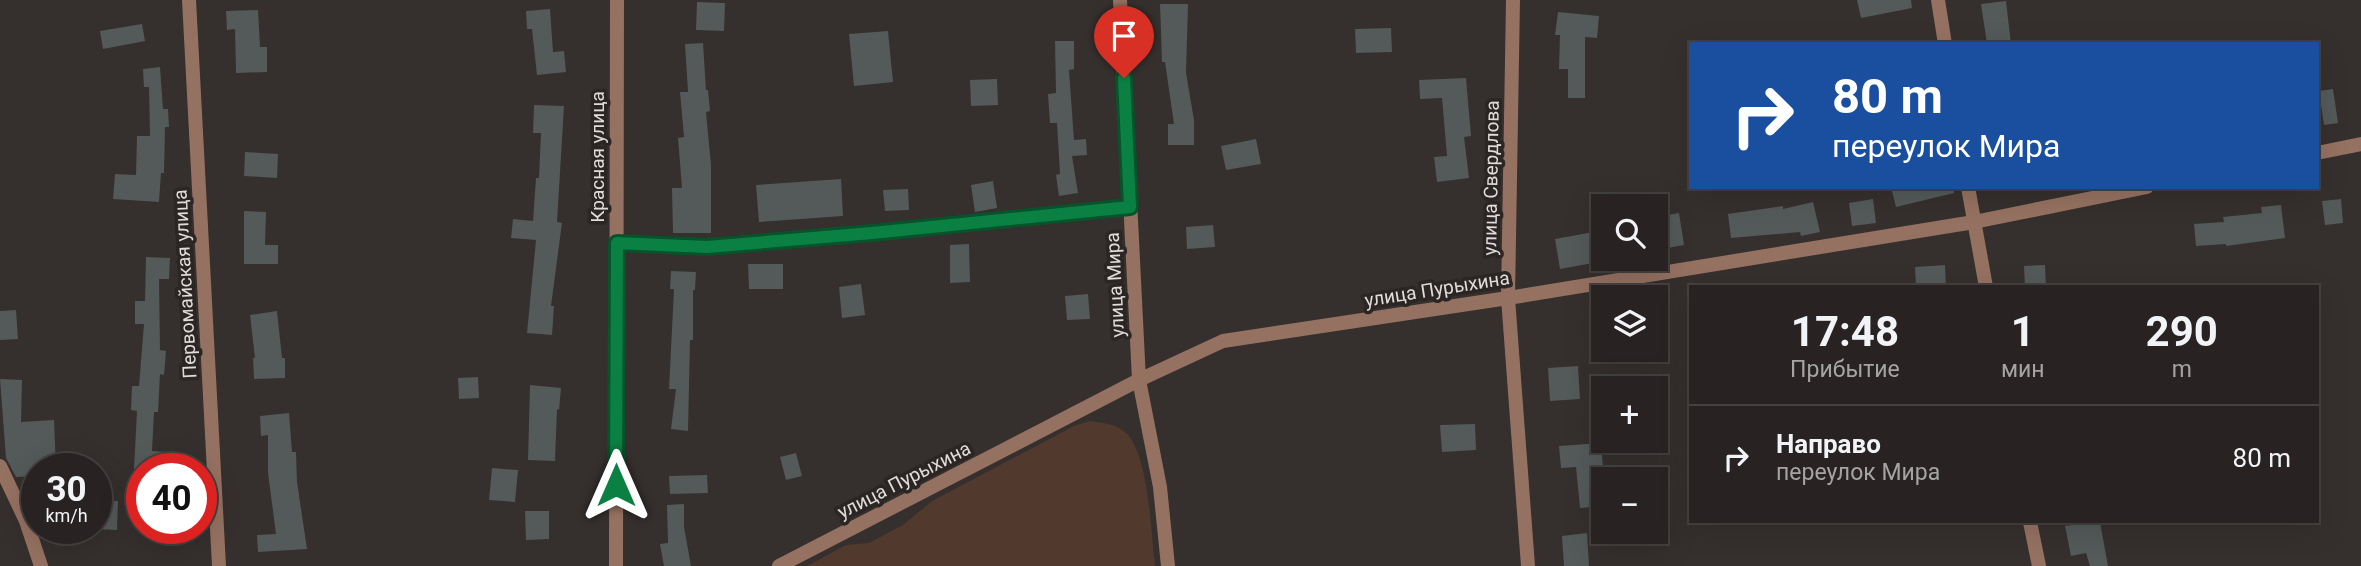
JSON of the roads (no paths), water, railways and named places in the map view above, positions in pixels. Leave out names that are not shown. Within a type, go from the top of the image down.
[{"type":"street","name":"Первомайская улица","points":[[189,0],[219,566]]},
{"type":"street","name":"Красная улица","points":[[616,566],[617,0]]},
{"type":"street","name":"улица Мира","points":[[1120,0],[1139,380],[1160,486],[1168,566]]},
{"type":"street","name":"улица Свердлова","points":[[1513,0],[1508,298],[1528,566]]},
{"type":"street","points":[[1938,0],[1945,42]]},
{"type":"street","points":[[2319,153],[2361,144]]},
{"type":"street","points":[[1968,189],[1986,285]]},
{"type":"street","name":"улица Пурыхина","points":[[779,566],[1139,380],[1223,341],[1508,298],[1974,222],[2137,189]]},
{"type":"street","points":[[617,243],[707,247],[1130,207]]},
{"type":"street","points":[[0,466],[26,521],[41,566]]},
{"type":"street","points":[[2030,523],[2039,566]]}]
